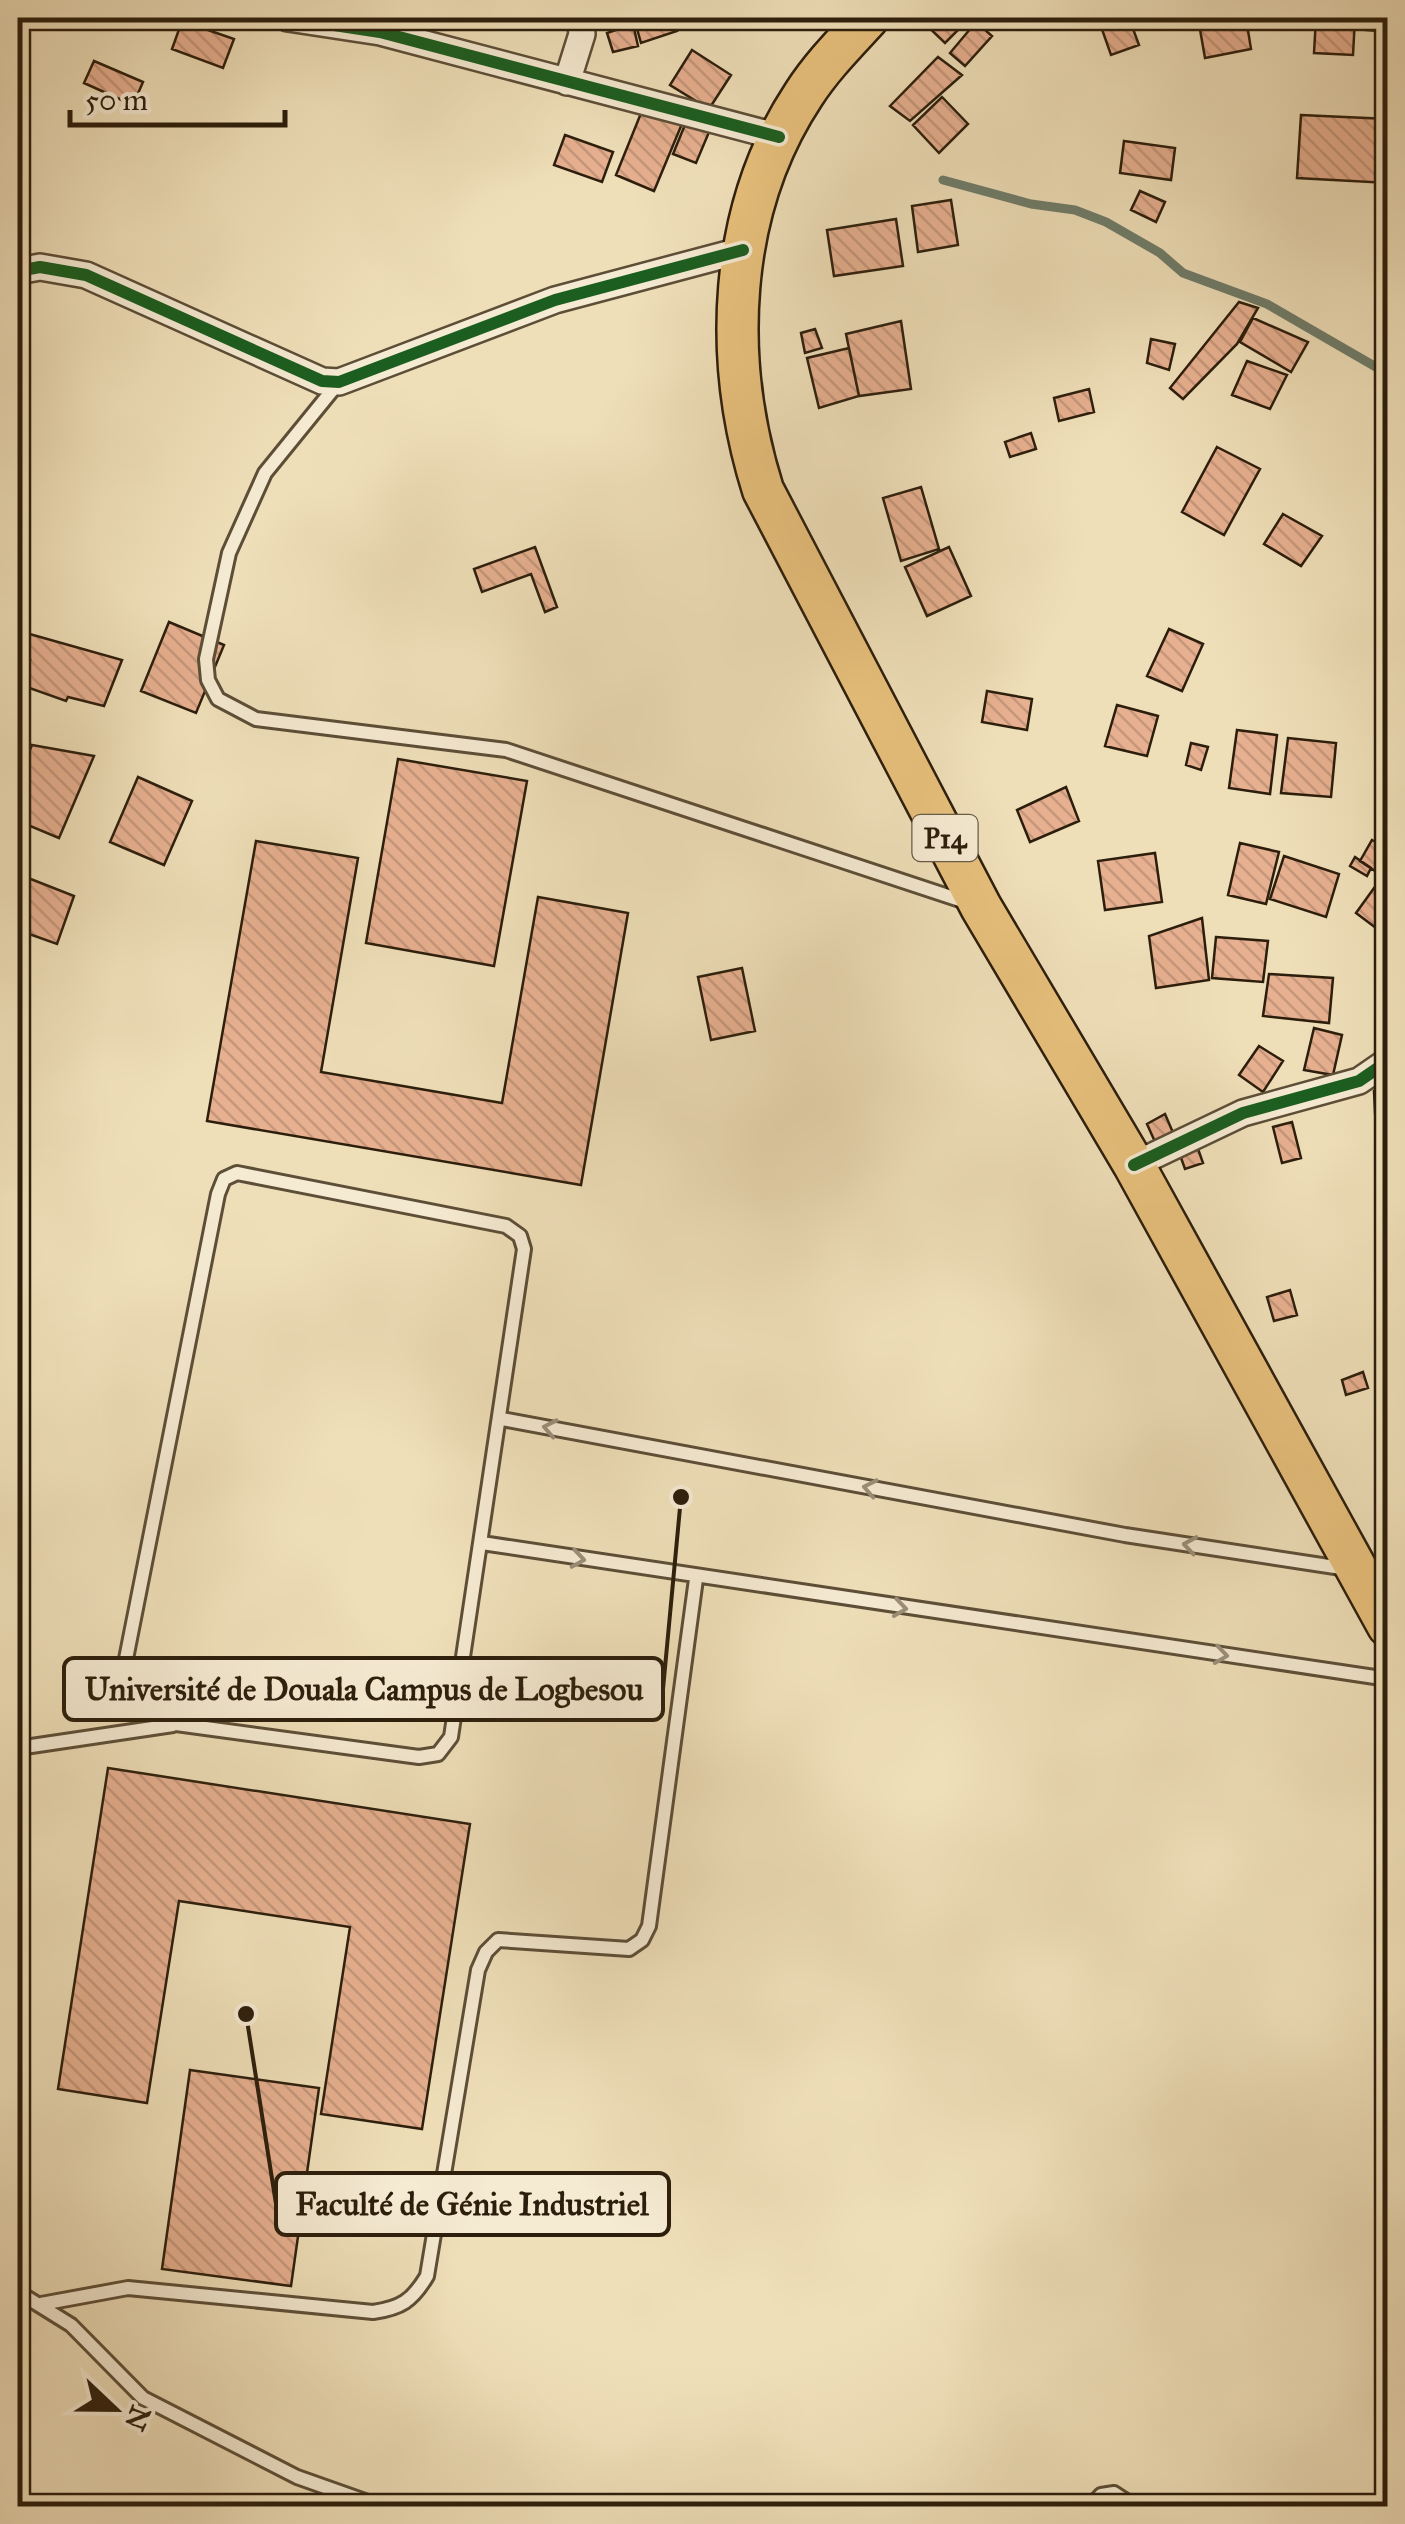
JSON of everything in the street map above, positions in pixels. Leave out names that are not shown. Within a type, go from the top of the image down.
[{"type":"main road","name":"P14","points":[[868,18],[805,92],[779,137],[742,250],[737,372],[744,432],[762,490],[981,907],[1134,1165],[1388,1626]]},
{"type":"street","points":[[288,18],[380,32],[779,137]]},
{"type":"street","points":[[567,82],[582,34],[580,18]]},
{"type":"street","points":[[18,271],[40,267],[86,275],[322,381],[339,382],[555,300],[742,250]]},
{"type":"street","points":[[1134,1165],[1243,1113],[1359,1082],[1388,1061]]},
{"type":"lane","points":[[339,382],[265,472],[229,552],[206,659],[208,680],[218,698],[256,719],[506,750],[981,907]]},
{"type":"lane","points":[[18,1748],[176,1724],[419,1756],[438,1754],[451,1737],[502,1420],[524,1249],[520,1236],[506,1226],[238,1173],[224,1179],[122,1674],[128,1697],[176,1724]]},
{"type":"lane","points":[[502,1420],[1124,1535],[1355,1570]]},
{"type":"lane","points":[[482,1543],[1388,1680]]},
{"type":"lane","points":[[41,2304],[128,2288],[373,2312],[398,2308],[414,2298],[426,2276],[478,1970],[486,1952],[498,1940],[629,1948],[642,1940],[649,1926],[696,1578]]},
{"type":"lane","points":[[18,2292],[71,2325],[143,2398],[297,2477],[379,2506]]},
{"type":"lane","points":[[1091,2506],[1101,2494],[1114,2493],[1134,2506]]},
{"type":"building","points":[[634,18],[673,18],[677,31],[641,43]]},
{"type":"building","points":[[919,18],[966,18],[968,20],[945,43]]},
{"type":"building","points":[[1098,18],[1129,18],[1139,45],[1111,55]]},
{"type":"building","points":[[1198,18],[1246,18],[1251,49],[1205,58]]},
{"type":"building","points":[[1316,18],[1355,18],[1353,55],[1314,53]]},
{"type":"building","points":[[1356,18],[1379,18],[1377,31],[1355,29]]},
{"type":"building","points":[[182,21],[234,39],[223,68],[172,49]]},
{"type":"building","points":[[976,22],[992,36],[965,66],[950,53]]},
{"type":"building","points":[[633,24],[638,46],[613,52],[607,33]]},
{"type":"building","points":[[692,50],[731,75],[709,109],[670,85]]},
{"type":"building","points":[[938,57],[962,75],[910,121],[890,106]]},
{"type":"building","points":[[94,61],[143,82],[133,105],[84,83]]},
{"type":"building","points":[[650,91],[689,107],[654,191],[616,175]]},
{"type":"building","points":[[942,97],[968,124],[939,153],[913,125]]},
{"type":"building","points":[[689,115],[712,125],[696,163],[673,154]]},
{"type":"building","points":[[1301,115],[1388,119],[1388,183],[1297,178]]},
{"type":"building","points":[[565,135],[613,152],[602,182],[554,165]]},
{"type":"building","points":[[1124,141],[1175,148],[1171,180],[1120,173]]},
{"type":"building","points":[[1140,191],[1165,202],[1156,222],[1131,210]]},
{"type":"building","points":[[951,200],[958,245],[918,252],[912,206]]},
{"type":"building","points":[[896,219],[903,266],[834,276],[827,230]]},
{"type":"building","points":[[1239,302],[1258,308],[1237,344],[1183,399],[1170,388]]},
{"type":"building","points":[[1253,318],[1308,342],[1291,372],[1240,342]]},
{"type":"building","points":[[901,321],[911,389],[859,396],[846,334]]},
{"type":"building","points":[[815,329],[822,348],[805,353],[801,333]]},
{"type":"building","points":[[1151,339],[1175,344],[1169,370],[1147,363]]},
{"type":"building","points":[[849,348],[859,396],[819,408],[807,358]]},
{"type":"building","points":[[1247,361],[1287,375],[1270,409],[1232,395]]},
{"type":"building","points":[[1089,389],[1094,412],[1059,421],[1054,398]]},
{"type":"building","points":[[1031,433],[1036,449],[1010,457],[1005,442]]},
{"type":"building","points":[[1217,447],[1260,469],[1224,535],[1182,512]]},
{"type":"building","points":[[921,487],[939,549],[901,561],[883,498]]},
{"type":"building","points":[[1283,514],[1322,536],[1301,566],[1264,544]]},
{"type":"building","points":[[535,547],[557,607],[545,612],[531,574],[482,592],[474,569]]},
{"type":"building","points":[[949,547],[971,596],[927,616],[905,567]]},
{"type":"building","points":[[169,622],[224,645],[196,713],[141,691]]},
{"type":"building","points":[[1169,629],[1203,644],[1182,691],[1147,676]]},
{"type":"building","points":[[26,633],[122,660],[104,706],[68,697],[66,701],[21,685],[30,660],[20,657]]},
{"type":"building","points":[[987,691],[1032,699],[1027,730],[982,722]]},
{"type":"building","points":[[1117,705],[1158,716],[1147,756],[1105,746]]},
{"type":"building","points":[[1237,730],[1277,735],[1270,794],[1229,788]]},
{"type":"building","points":[[1288,738],[1336,743],[1331,797],[1281,793]]},
{"type":"building","points":[[1191,743],[1208,747],[1201,770],[1186,765]]},
{"type":"building","points":[[32,745],[94,756],[59,838],[18,821],[18,778]]},
{"type":"building","points":[[398,759],[527,781],[494,966],[366,943]]},
{"type":"building","points":[[138,777],[192,801],[164,865],[110,842]]},
{"type":"building","points":[[1066,787],[1079,821],[1030,842],[1017,810]]},
{"type":"building","points":[[1372,840],[1388,848],[1387,879],[1360,861]]},
{"type":"building","points":[[256,841],[358,858],[321,1072],[502,1103],[538,897],[628,913],[581,1185],[207,1121]]},
{"type":"building","points":[[1240,843],[1279,852],[1266,904],[1228,895]]},
{"type":"building","points":[[1155,853],[1162,902],[1105,910],[1098,861]]},
{"type":"building","points":[[1284,856],[1339,874],[1326,917],[1270,899]]},
{"type":"building","points":[[1355,857],[1371,868],[1367,876],[1350,866]]},
{"type":"building","points":[[18,874],[74,896],[57,944],[18,930]]},
{"type":"building","points":[[1382,877],[1388,881],[1388,937],[1356,913]]},
{"type":"building","points":[[1202,918],[1209,980],[1156,988],[1149,936]]},
{"type":"building","points":[[1216,937],[1268,941],[1263,982],[1212,978]]},
{"type":"building","points":[[742,968],[755,1031],[711,1040],[698,977]]},
{"type":"building","points":[[1269,974],[1333,978],[1329,1023],[1263,1016]]},
{"type":"building","points":[[1314,1028],[1342,1035],[1333,1075],[1304,1070]]},
{"type":"building","points":[[1259,1046],[1283,1061],[1263,1092],[1239,1075]]},
{"type":"building","points":[[1388,1090],[1388,1152],[1377,1152],[1374,1091]]},
{"type":"building","points":[[1165,1114],[1174,1135],[1156,1144],[1147,1124]]},
{"type":"building","points":[[1292,1122],[1301,1158],[1282,1163],[1273,1127]]},
{"type":"building","points":[[1197,1146],[1203,1163],[1185,1169],[1180,1155]]},
{"type":"building","points":[[1290,1290],[1297,1315],[1274,1321],[1267,1297]]},
{"type":"building","points":[[1363,1372],[1368,1388],[1346,1395],[1342,1380]]},
{"type":"building","points":[[108,1768],[470,1824],[422,2129],[321,2114],[350,1927],[179,1901],[147,2103],[58,2089]]},
{"type":"building","points":[[190,2070],[319,2088],[291,2286],[162,2269]]},
{"type":"waterway","points":[[943,180],[1031,204],[1075,210],[1106,222],[1160,253],[1183,273],[1267,304],[1388,374]]},
{"type":"cycle path","points":[[288,18],[380,32],[779,137]]},
{"type":"cycle path","points":[[18,271],[40,267],[86,275],[322,381],[339,382],[555,300],[743,250]]},
{"type":"cycle path","points":[[1134,1165],[1243,1113],[1359,1081],[1388,1061]]},
{"type":"place","name":"Université de Douala Campus de Logbesou","points":[[681,1497]]},
{"type":"place","name":"Faculté de Génie Industriel","points":[[246,2014]]}]
